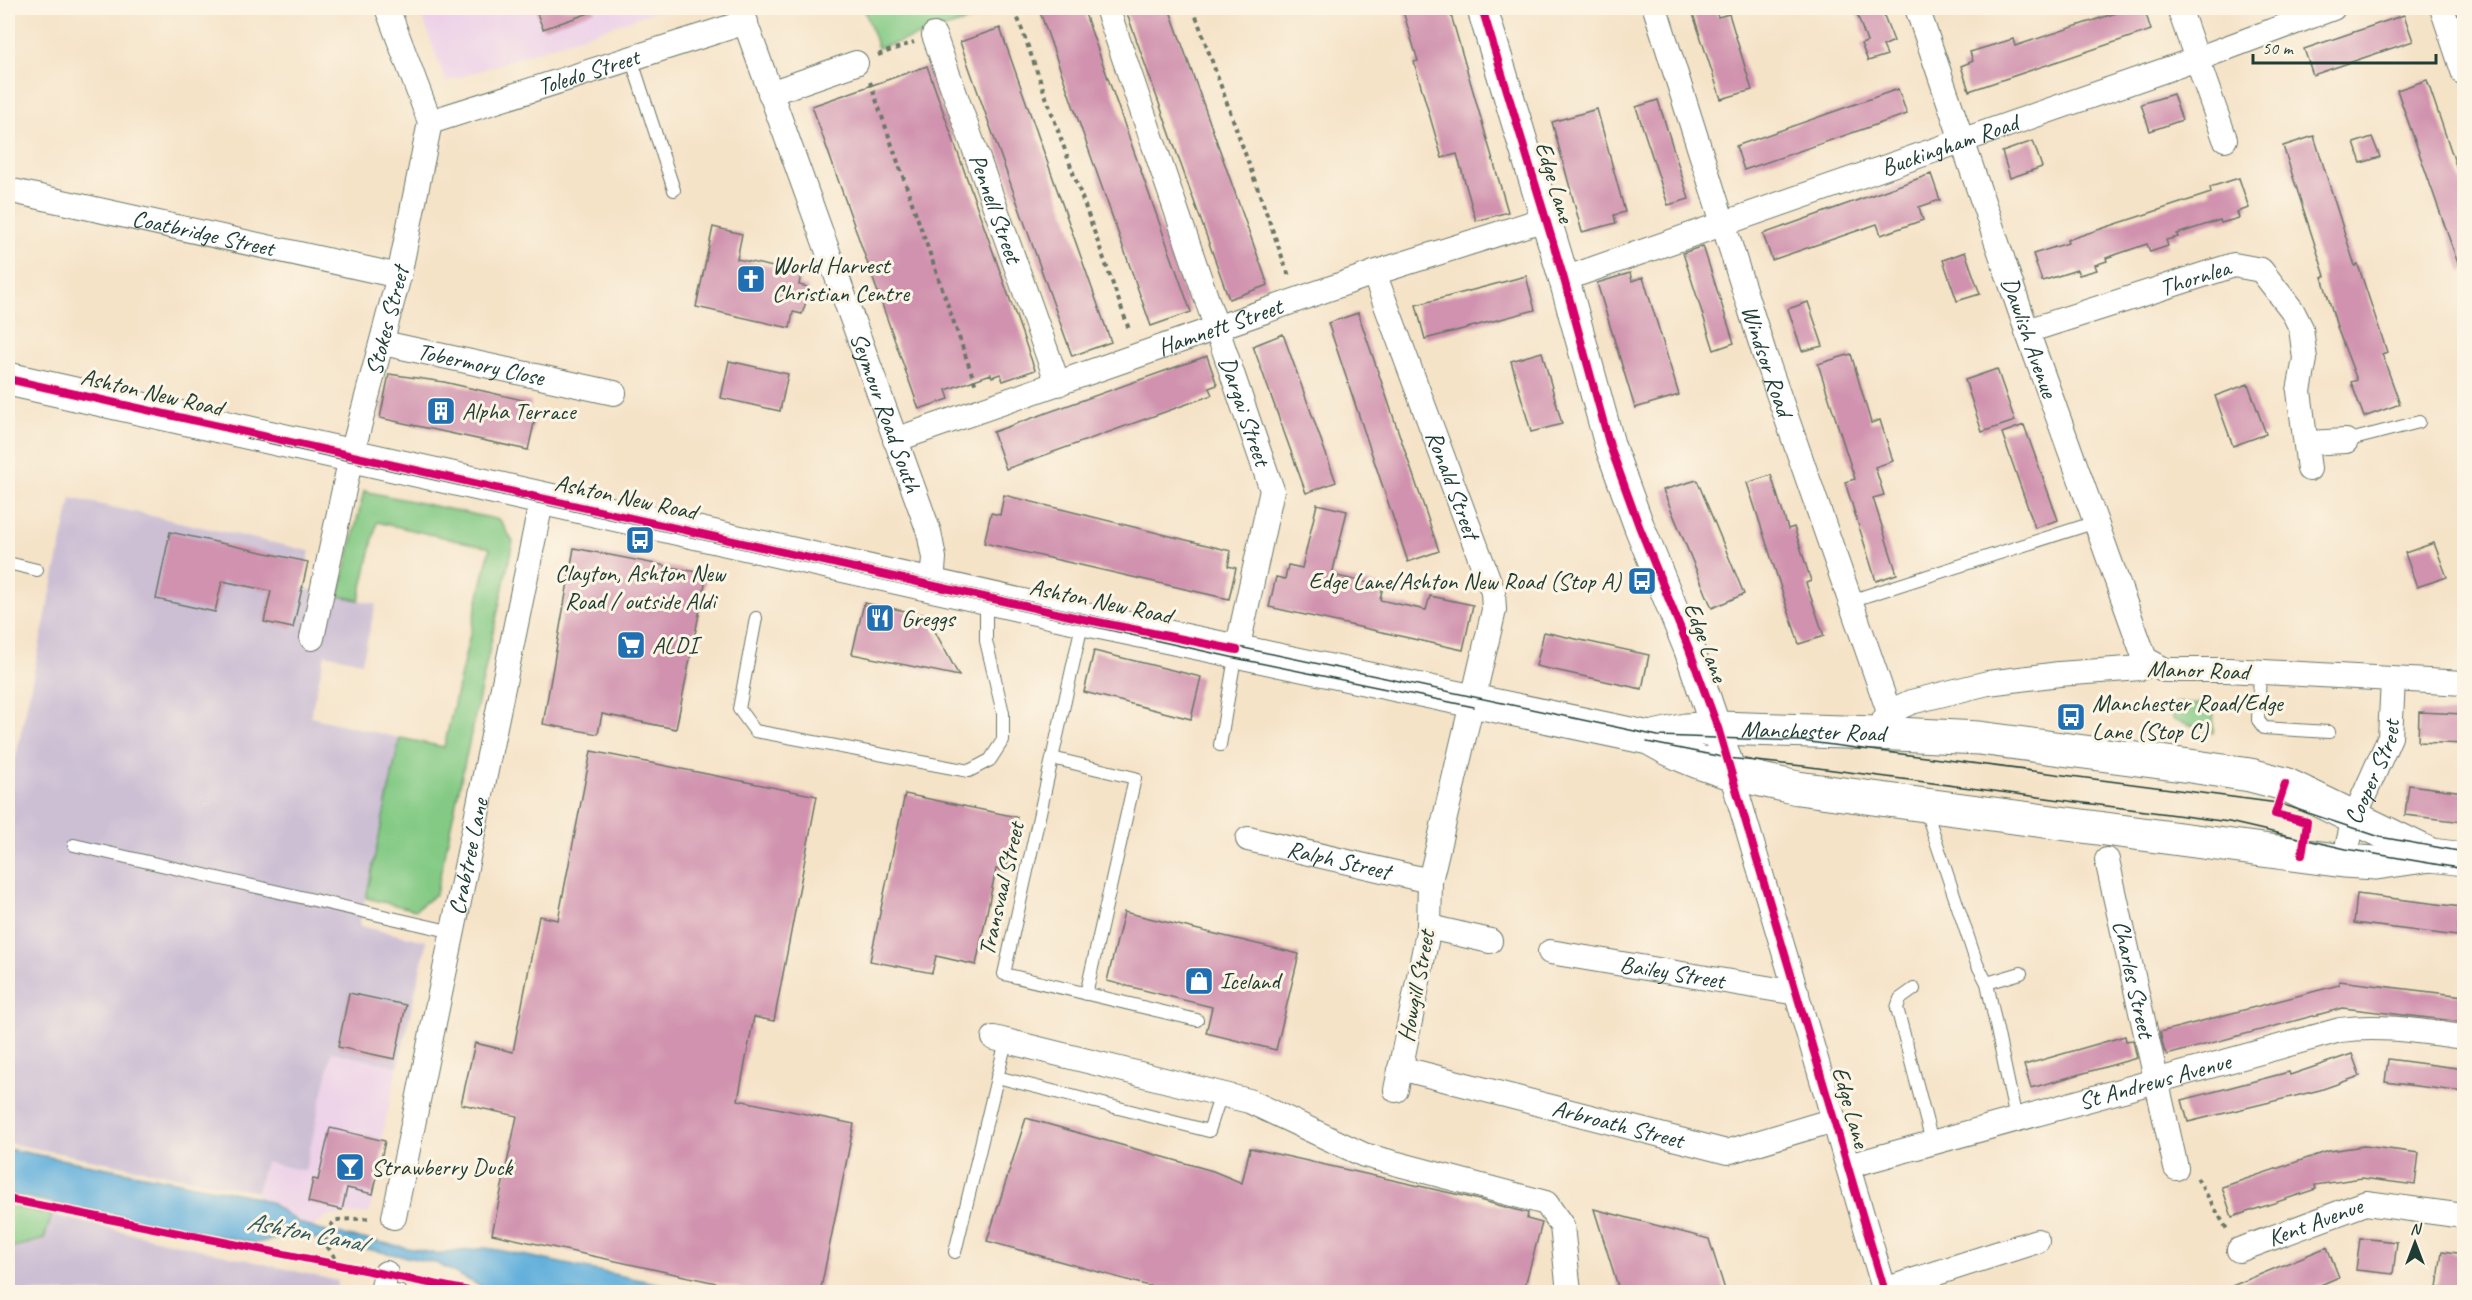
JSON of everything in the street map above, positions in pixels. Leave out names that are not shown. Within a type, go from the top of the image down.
[{"type":"main road","name":"Ashton New Road","points":[[8,379],[1083,618],[1473,703],[1648,738]]},
{"type":"main road","name":"Manchester Road","points":[[1648,738],[1686,730],[1883,722],[1979,738],[2250,775],[2300,790],[2431,855]]},
{"type":"main road","name":"Manchester Road","points":[[1648,738],[1682,758],[1731,773],[1798,788],[2344,861],[2376,863],[2431,855],[2464,859]]},
{"type":"street","points":[[387,8],[430,122]]},
{"type":"street","name":"Dargai Street","points":[[1107,8],[1272,490],[1237,650]]},
{"type":"street","name":"Edge Lane","points":[[1482,8],[1564,279],[1610,446],[1718,728],[1885,1291]]},
{"type":"street","name":"Windsor Road","points":[[1655,8],[1765,356],[1875,672],[1883,722]]},
{"type":"street","name":"Dawlish Avenue","points":[[1917,8],[2027,331],[2145,659],[2150,664]]},
{"type":"street","points":[[2179,8],[2225,139]]},
{"type":"street","name":"Buckingham Road","points":[[1564,279],[2197,59],[2333,8]]},
{"type":"street","points":[[2442,8],[2464,74]]},
{"type":"street","name":"Toledo Street","points":[[430,122],[631,58],[743,15]]},
{"type":"street","name":"Seymour Road South","points":[[743,15],[929,532],[934,558],[932,583]]},
{"type":"street","name":"Pennell Street","points":[[934,34],[1058,384]]},
{"type":"street","points":[[770,93],[859,62]]},
{"type":"street","name":"Stokes Street","points":[[312,638],[351,457],[399,276],[430,122]]},
{"type":"street","name":"Coatbridge Street","points":[[8,190],[399,276]]},
{"type":"street","name":"Hamnett Street","points":[[895,440],[1374,273],[1545,219]]},
{"type":"street","name":"Thornlea","points":[[2027,331],[2234,265],[2261,270],[2292,310],[2301,328],[2305,359],[2300,391],[2309,469]]},
{"type":"street","name":"Ronald Street","points":[[1374,273],[1493,592],[1494,610],[1430,881]]},
{"type":"street","name":"Tobermory Close","points":[[383,343],[614,393]]},
{"type":"street","points":[[2307,443],[2346,441]]},
{"type":"street","name":"Crabtree Lane","points":[[394,1217],[542,498]]},
{"type":"street","name":"Manor Road","points":[[1883,722],[1937,694],[1988,683],[2059,674],[2142,668],[2150,664],[2165,670],[2260,672],[2392,681],[2464,683]]},
{"type":"street","name":"Cooper Street","points":[[2344,861],[2354,818],[2390,737],[2393,712],[2392,681]]},
{"type":"street","name":"Ralph Street","points":[[1248,839],[1430,881]]},
{"type":"street","name":"Charles Street","points":[[2107,860],[2176,1168]]},
{"type":"street","name":"Howgill Street","points":[[1398,1079],[1429,927],[1430,881]]},
{"type":"street","points":[[1429,927],[1490,941]]},
{"type":"street","name":"Bailey Street","points":[[1550,952],[1797,993]]},
{"type":"street","name":"St Andrews Avenue","points":[[1848,1166],[2340,1030],[2361,1027],[2388,1028],[2464,1037]]},
{"type":"street","points":[[1000,1039],[1249,1101],[1364,1155],[1546,1203],[1562,1226],[1569,1293]]},
{"type":"street","name":"Arbroath Street","points":[[1398,1079],[1727,1152],[1834,1120]]},
{"type":"street","name":"Kent Avenue","points":[[2239,1250],[2367,1203],[2464,1216]]},
{"type":"street","points":[[1885,1291],[2037,1241]]},
{"type":"lane","points":[[631,58],[674,190]]},
{"type":"lane","points":[[2346,441],[2419,422]]},
{"type":"lane","points":[[1850,601],[2096,522]]},
{"type":"lane","points":[[8,563],[38,570]]},
{"type":"lane","points":[[756,618],[739,709],[755,731],[969,771],[990,760],[1003,740],[1003,712],[986,641],[986,596]]},
{"type":"lane","name":"Transvaal Street","points":[[1083,618],[1004,974],[1197,1020]]},
{"type":"lane","points":[[1220,745],[1237,650]]},
{"type":"lane","points":[[2260,672],[2258,720],[2264,728],[2329,732]]},
{"type":"lane","points":[[1052,758],[1135,778],[1086,994]]},
{"type":"lane","points":[[1924,804],[1977,964],[1987,983],[2016,1119]]},
{"type":"lane","points":[[74,845],[453,932]]},
{"type":"lane","points":[[1987,983],[2021,973]]},
{"type":"lane","points":[[1914,989],[1900,999],[1897,1008],[1932,1142]]},
{"type":"lane","points":[[955,1252],[997,1077],[1000,1039]]},
{"type":"lane","points":[[997,1077],[1209,1131],[1221,1094]]},
{"type":"path","points":[[1192,8],[1297,300]]},
{"type":"path","points":[[1015,10],[1138,356]]},
{"type":"path","points":[[934,34],[859,62],[984,410]]},
{"type":"path","points":[[2176,1168],[2192,1170],[2239,1250]]},
{"type":"path","points":[[340,1265],[325,1243],[327,1229],[336,1220],[394,1217]]},
{"type":"path","points":[[329,1263],[340,1265],[388,1287]]},
{"type":"shaded area","points":[[419,8],[666,8],[446,82]]},
{"type":"shaded area","points":[[71,498],[310,551],[302,588],[376,604],[362,662],[325,654],[310,717],[400,738],[359,926],[427,941],[398,1066],[332,1052],[305,1171],[265,1162],[257,1192],[8,1143],[8,847],[13,810],[8,808],[8,793]]},
{"type":"shaded area","points":[[332,1051],[398,1066],[381,1140],[385,1141],[369,1213],[327,1216],[312,1228],[298,1222],[269,1202],[256,1198],[265,1162],[305,1170]]},
{"type":"shaded area","points":[[52,1215],[338,1281],[336,1292],[8,1292],[8,1249],[44,1239]]},
{"type":"green space","points":[[864,8],[1011,8],[878,48]]},
{"type":"green space","points":[[364,491],[500,520],[513,542],[436,894],[415,910],[366,898],[400,738],[444,747],[490,548],[377,522],[359,600],[339,596]]},
{"type":"green space","points":[[2176,703],[2214,704],[2213,733],[2173,719],[2170,712]]},
{"type":"green space","points":[[8,1206],[52,1215],[44,1239],[8,1249]]},
{"type":"water","name":"Ashton Canal","points":[[8,1149],[247,1195],[269,1202],[298,1222],[318,1230],[438,1254],[486,1248],[698,1292],[512,1292],[480,1286],[436,1263],[317,1239],[292,1236],[255,1243],[8,1194]]},
{"type":"building","points":[[535,8],[594,8],[595,11],[543,29]]},
{"type":"building","points":[[1052,8],[1083,8],[1191,312],[1151,326],[1040,12]]},
{"type":"building","points":[[1125,8],[1169,8],[1268,285],[1229,299]]},
{"type":"building","points":[[1402,8],[1449,8],[1508,212],[1476,221],[1457,154],[1442,158],[1414,62],[1418,61]]},
{"type":"building","points":[[1691,8],[1715,8],[1718,17],[1729,14],[1752,90],[1721,99]]},
{"type":"building","points":[[1855,8],[1881,8],[1894,41],[1883,46],[1887,55],[1868,61],[1861,44],[1867,42]]},
{"type":"building","points":[[2114,8],[2144,8],[2151,30],[1969,91],[1961,66],[1973,61],[1970,52],[2013,39],[2015,46],[2116,13]]},
{"type":"building","points":[[2404,15],[2413,41],[2313,75],[2304,49]]},
{"type":"building","points":[[1000,28],[1111,342],[1072,356],[960,42]]},
{"type":"building","points":[[927,66],[1035,370],[1003,381],[1000,374],[992,377],[991,374],[946,390],[949,399],[919,409],[812,106]]},
{"type":"building","points":[[2427,80],[2464,189],[2464,271],[2461,272],[2397,90]]},
{"type":"building","points":[[1898,89],[1907,114],[1744,170],[1736,146]]},
{"type":"building","points":[[2173,94],[2182,120],[2150,131],[2141,104]]},
{"type":"building","points":[[1658,100],[1689,199],[1668,205],[1636,107]]},
{"type":"building","points":[[1597,109],[1625,212],[1614,215],[1616,223],[1582,232],[1552,122]]},
{"type":"building","points":[[2314,136],[2355,266],[2358,265],[2387,352],[2382,354],[2400,404],[2364,417],[2351,382],[2357,380],[2338,330],[2322,277],[2325,276],[2283,146]]},
{"type":"building","points":[[2372,137],[2380,157],[2361,163],[2354,143]]},
{"type":"building","points":[[2033,141],[2042,167],[2010,178],[2002,152]]},
{"type":"building","points":[[1931,174],[1940,200],[1919,207],[1923,220],[1881,235],[1877,224],[1772,260],[1763,234]]},
{"type":"building","points":[[2239,178],[2249,208],[2237,212],[2239,218],[2221,223],[2220,220],[2177,234],[2178,237],[2166,240],[2168,246],[2150,252],[2147,244],[2106,258],[2107,261],[2095,265],[2097,270],[2079,275],[2077,270],[2042,281],[2033,254],[2068,243],[2067,240],[2211,193],[2210,187]]},
{"type":"building","name":"World Harvest Christian Centre","points":[[713,227],[742,234],[737,259],[801,273],[799,285],[808,287],[805,305],[802,314],[793,312],[790,328],[696,307]]},
{"type":"building","points":[[1703,246],[1734,343],[1714,350],[1683,253]]},
{"type":"building","points":[[1965,252],[1980,294],[1957,301],[1943,260]]},
{"type":"building","points":[[1630,273],[1632,281],[1643,277],[1679,395],[1635,408],[1597,283]]},
{"type":"building","points":[[1526,276],[1535,310],[1425,339],[1416,305]]},
{"type":"building","points":[[1808,302],[1823,346],[1802,351],[1788,309]]},
{"type":"building","points":[[1358,313],[1439,551],[1408,562],[1328,323]]},
{"type":"building","points":[[1283,334],[1336,482],[1306,493],[1253,346]]},
{"type":"building","points":[[1542,352],[1562,424],[1531,432],[1511,361]]},
{"type":"building","points":[[1851,354],[1871,423],[1880,420],[1893,461],[1875,467],[1884,495],[1873,498],[1897,574],[1876,581],[1845,482],[1855,479],[1818,364]]},
{"type":"building","points":[[1207,356],[1217,385],[1209,388],[1212,395],[1006,469],[993,432]]},
{"type":"building","points":[[729,361],[788,374],[780,411],[721,398]]},
{"type":"building","points":[[1997,369],[2015,421],[1982,432],[1965,380]]},
{"type":"building","name":"Alpha Terrace","points":[[389,374],[444,382],[531,402],[528,418],[535,419],[528,450],[380,418]]},
{"type":"building","points":[[2248,384],[2266,434],[2233,446],[2215,396]]},
{"type":"building","points":[[2024,425],[2058,520],[2035,528],[2002,433]]},
{"type":"building","points":[[1771,475],[1788,529],[1794,527],[1811,581],[1806,583],[1824,636],[1799,644],[1747,483]]},
{"type":"building","points":[[1697,480],[1744,594],[1712,608],[1663,490]]},
{"type":"building","points":[[1004,495],[1231,551],[1228,566],[1236,568],[1229,599],[984,543],[991,513],[1000,515]]},
{"type":"building","points":[[1317,504],[1347,511],[1332,575],[1383,586],[1380,600],[1426,610],[1430,596],[1473,605],[1463,650],[1269,607],[1276,577],[1285,579],[1288,565],[1302,568]]},
{"type":"building","points":[[170,532],[308,562],[293,628],[264,622],[271,591],[222,581],[215,612],[156,599]]},
{"type":"building","points":[[2434,543],[2447,577],[2417,587],[2405,553]]},
{"type":"building","points":[[574,548],[707,574],[676,729],[602,714],[598,734],[543,724]]},
{"type":"building","points":[[864,603],[926,615],[959,676],[852,654]]},
{"type":"building","points":[[1544,632],[1649,655],[1642,689],[1536,666]]},
{"type":"building","points":[[1094,651],[1201,677],[1191,719],[1084,692]]},
{"type":"building","points":[[2419,712],[2464,714],[2464,744],[2418,742]]},
{"type":"building","points":[[591,751],[817,796],[774,1021],[754,1017],[738,1100],[854,1124],[820,1293],[762,1293],[492,1234],[517,1116],[461,1104],[475,1043],[513,1052],[539,916],[558,920]]},
{"type":"building","points":[[2409,785],[2464,792],[2464,822],[2405,815]]},
{"type":"building","points":[[905,794],[1017,817],[1006,872],[996,869],[976,965],[936,956],[932,973],[870,961]]},
{"type":"building","points":[[2357,894],[2461,907],[2457,936],[2354,923]]},
{"type":"building","points":[[1124,912],[1299,954],[1276,1050],[1206,1033],[1212,1007],[1107,981]]},
{"type":"building","points":[[2339,981],[2464,996],[2464,1022],[2343,1008],[2167,1055],[2164,1050],[2160,1032],[2339,985]]},
{"type":"building","points":[[349,993],[406,1005],[395,1059],[338,1047]]},
{"type":"building","points":[[2125,1036],[2126,1041],[2133,1040],[2137,1058],[2031,1088],[2024,1065]]},
{"type":"building","points":[[2352,1054],[2360,1076],[2320,1090],[2188,1122],[2182,1100],[2289,1072],[2290,1075]]},
{"type":"building","points":[[2388,1059],[2464,1069],[2464,1092],[2385,1082]]},
{"type":"building","points":[[1026,1118],[1213,1171],[1242,1183],[1250,1148],[1464,1196],[1528,1213],[1527,1219],[1542,1223],[1523,1293],[1174,1293],[987,1241]]},
{"type":"building","name":"Strawberry Duck","points":[[330,1128],[385,1141],[373,1194],[347,1188],[342,1210],[308,1202],[313,1179],[318,1180]]},
{"type":"building","points":[[2364,1146],[2419,1153],[2415,1185],[2362,1178],[2315,1185],[2316,1189],[2232,1217],[2222,1187],[2329,1151]]},
{"type":"building","points":[[1594,1209],[1709,1239],[1726,1293],[1620,1293]]},
{"type":"building","points":[[2360,1238],[2397,1242],[2393,1274],[2356,1270]]},
{"type":"building","points":[[2327,1247],[2339,1277],[2302,1293],[2215,1293]]},
{"type":"building","points":[[2442,1251],[2464,1254],[2464,1291],[2437,1288]]},
{"type":"tram line","points":[[8,375],[1084,614],[1658,736],[1802,741],[2278,803],[2380,837],[2464,852]]},
{"type":"tram line","points":[[246,438],[1235,658],[1474,707]]},
{"type":"tram line","points":[[1647,742],[1727,758],[2229,822],[2346,849],[2464,869]]},
{"type":"cycle path","points":[[1482,8],[1564,279],[1610,446],[1718,728],[1885,1292]]},
{"type":"cycle path","points":[[8,379],[1083,619],[1237,650]]},
{"type":"cycle path","points":[[2285,784],[2275,814],[2307,822],[2302,855]]},
{"type":"cycle path","points":[[8,1199],[474,1292]]},
{"type":"place","name":"World Harvest Christian Centre","points":[[751,279]]},
{"type":"place","name":"Alpha Terrace","points":[[441,411]]},
{"type":"place","name":"Clayton, Ashton New Road / outside Aldi","points":[[640,540]]},
{"type":"place","name":"Edge Lane/Ashton New Road (Stop A)","points":[[1642,581]]},
{"type":"place","name":"Greggs","points":[[880,618]]},
{"type":"place","name":"ALDI","points":[[631,645]]},
{"type":"place","name":"Manchester Road/Edge Lane (Stop C)","points":[[2071,717]]},
{"type":"place","name":"Iceland","points":[[1199,981]]},
{"type":"place","name":"Strawberry Duck","points":[[350,1167]]}]
